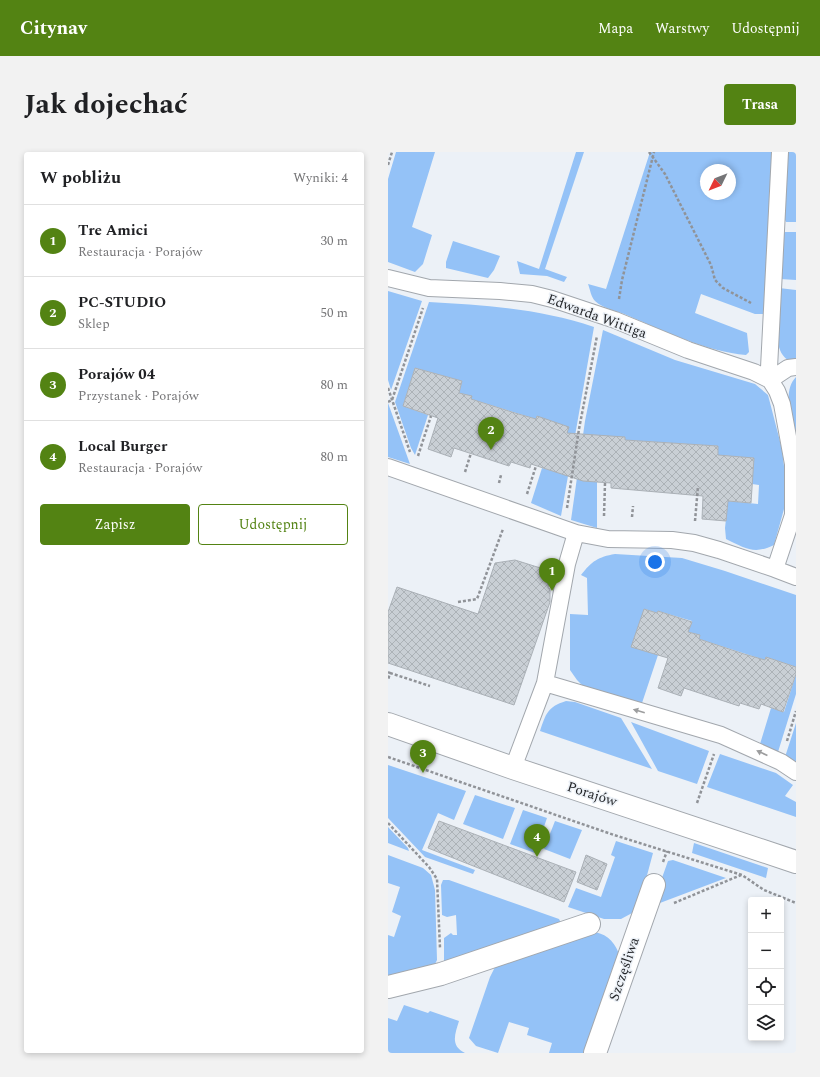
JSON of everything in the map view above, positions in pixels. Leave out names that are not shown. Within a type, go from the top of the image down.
[{"type":"street","name":"Porajów","points":[[388,724],[513,768],[796,862]]},
{"type":"street","name":"Szczęśliwa","points":[[595,1053],[654,885]]},
{"type":"street","points":[[388,987],[441,974],[588,924]]},
{"type":"lane","points":[[775,569],[793,515],[793,464],[782,404],[777,391],[770,380],[771,312],[780,152]]},
{"type":"lane","name":"Edwarda Wittiga","points":[[388,278],[429,288],[500,291],[532,294],[552,299],[608,318],[688,350],[754,372],[770,380]]},
{"type":"lane","points":[[770,380],[788,368],[796,367]]},
{"type":"lane","points":[[388,467],[416,472],[515,512],[569,530],[603,538],[672,540],[694,543],[726,552],[796,577]]},
{"type":"lane","points":[[513,768],[545,683],[567,564],[569,530]]},
{"type":"lane","points":[[545,683],[722,735],[781,762],[796,772]]},
{"type":"path","points":[[388,165],[392,152]]},
{"type":"path","points":[[649,152],[665,174],[688,216],[711,265],[716,280],[723,288],[746,301],[771,312]]},
{"type":"path","points":[[569,530],[565,517],[579,429],[608,318],[622,280],[654,152]]},
{"type":"path","points":[[388,402],[392,400],[429,288]]},
{"type":"path","points":[[388,388],[416,472]]},
{"type":"path","points":[[416,472],[431,416]]},
{"type":"path","points":[[458,602],[477,599],[536,466]]},
{"type":"path","points":[[603,538],[605,483]]},
{"type":"path","points":[[694,543],[698,486]]},
{"type":"path","points":[[388,680],[389,672],[430,686]]},
{"type":"path","points":[[781,762],[796,711]]},
{"type":"path","points":[[680,856],[691,827],[701,789],[722,735]]},
{"type":"path","points":[[388,757],[614,835],[742,875],[764,890],[796,903]]},
{"type":"path","points":[[388,823],[429,866],[437,879],[441,974]]},
{"type":"path","points":[[644,914],[742,875]]},
{"type":"shaded area","points":[[396,152],[435,152],[412,227],[432,235],[423,264],[415,272],[388,262],[388,179]]},
{"type":"shaded area","points":[[576,152],[584,152],[545,269],[567,277],[564,282],[547,276],[520,274],[517,261],[539,269]]},
{"type":"shaded area","points":[[650,152],[774,152],[765,314],[755,314],[701,294],[695,313],[747,333],[749,352],[746,355],[717,350],[702,345],[602,306],[594,299],[588,284],[606,289]]},
{"type":"shaded area","points":[[787,152],[796,152],[796,222],[786,222],[784,218]]},
{"type":"shaded area","points":[[785,232],[796,232],[796,280],[780,279],[783,235]]},
{"type":"shaded area","points":[[453,241],[500,256],[494,270],[488,278],[446,268],[446,262]]},
{"type":"shaded area","points":[[779,288],[796,290],[796,362],[787,359],[781,353],[778,343],[777,320]]},
{"type":"shaded area","points":[[388,291],[422,301],[391,390],[388,380]]},
{"type":"shaded area","points":[[429,302],[491,306],[533,312],[594,327],[561,516],[531,503],[542,468],[554,471],[537,416],[536,419],[471,399],[471,396],[459,393],[462,381],[415,368],[403,406],[428,415],[415,455],[411,448],[395,402]]},
{"type":"shaded area","points":[[603,330],[675,360],[755,384],[768,395],[782,449],[786,483],[784,509],[774,545],[761,550],[755,550],[726,539],[725,528],[728,501],[758,504],[759,485],[752,484],[754,458],[718,455],[718,446],[625,440],[592,435],[588,481],[597,482],[597,528],[571,520],[585,421]]},
{"type":"shaded area","points":[[796,377],[796,442],[789,408],[789,391]]},
{"type":"shaded area","points":[[388,403],[410,464],[388,457]]},
{"type":"shaded area","points":[[615,554],[682,558],[796,595],[796,667],[766,657],[765,660],[699,639],[700,635],[688,632],[692,621],[658,611],[657,613],[645,609],[632,646],[658,655],[642,703],[583,686],[570,670],[570,614],[588,615],[587,578],[581,575],[596,560]]},
{"type":"shaded area","points":[[796,674],[796,694],[778,752],[760,744],[771,708],[784,712]]},
{"type":"shaded area","points":[[566,701],[575,702],[621,718],[652,769],[540,731],[548,712],[555,706]]},
{"type":"shaded area","points":[[631,722],[709,751],[697,784],[658,771]]},
{"type":"shaded area","points":[[796,723],[796,763],[785,757]]},
{"type":"shaded area","points":[[720,754],[776,773],[793,785],[785,796],[796,802],[796,817],[707,787]]},
{"type":"shaded area","points":[[388,765],[466,791],[454,820],[438,813],[422,850],[475,870],[473,874],[425,857],[388,818]]},
{"type":"shaded area","points":[[475,795],[515,808],[503,839],[463,824]]},
{"type":"shaded area","points":[[523,810],[547,818],[535,853],[510,844]]},
{"type":"shaded area","points":[[555,821],[582,830],[570,859],[544,849]]},
{"type":"shaded area","points":[[388,827],[408,848],[409,851],[388,843]]},
{"type":"shaded area","points":[[616,841],[653,853],[642,894],[634,912],[621,919],[604,919],[568,907],[576,888],[601,897],[615,857],[611,855]]},
{"type":"shaded area","points":[[694,843],[768,868],[766,878],[692,853]]},
{"type":"shaded area","points":[[388,855],[423,868],[431,875],[435,890],[437,960],[433,968],[388,980],[388,935],[394,937],[401,916],[392,912],[400,887],[388,883]]},
{"type":"shaded area","points":[[673,860],[726,878],[652,906],[668,861]]},
{"type":"shaded area","points":[[443,880],[449,880],[559,919],[561,923],[446,963],[444,961],[444,938],[451,933],[453,935],[457,935],[456,915],[447,917],[442,915],[441,885]]},
{"type":"shaded area","points":[[595,932],[604,935],[614,944],[620,957],[605,992],[584,1053],[549,1053],[552,1043],[527,1035],[529,1028],[509,1022],[498,1053],[476,1046],[469,1038],[490,977],[496,965]]},
{"type":"shaded area","points":[[404,1005],[428,1013],[430,1011],[459,1021],[455,1035],[455,1043],[460,1050],[465,1053],[388,1053],[388,1018],[397,1021]]},
{"type":"building","points":[[415,368],[462,381],[459,393],[472,396],[471,399],[536,419],[537,416],[569,427],[567,433],[625,437],[625,440],[718,446],[718,455],[754,458],[751,503],[728,501],[726,521],[702,519],[703,496],[611,488],[611,483],[583,481],[531,464],[530,468],[511,462],[509,466],[454,448],[451,457],[428,449],[438,418],[403,406]]},
{"type":"building","points":[[515,560],[550,571],[548,588],[550,589],[550,602],[514,705],[388,663],[388,612],[397,587],[478,614],[495,563]]},
{"type":"building","points":[[644,609],[657,613],[658,611],[692,622],[688,632],[700,635],[699,639],[744,654],[765,660],[766,657],[796,667],[796,674],[783,712],[761,704],[759,709],[740,703],[739,706],[684,688],[681,696],[658,688],[668,658],[631,647]]},
{"type":"building","points":[[439,821],[576,872],[564,902],[428,848]]},
{"type":"building","points":[[586,855],[607,864],[597,890],[577,882]]},
{"type":"place","name":"PC-STUDIO","points":[[491,450]]},
{"type":"place","name":"Tre Amici","points":[[552,591]]},
{"type":"place","name":"Porajów 04","points":[[423,773]]},
{"type":"place","name":"Local Burger","points":[[537,857]]}]
